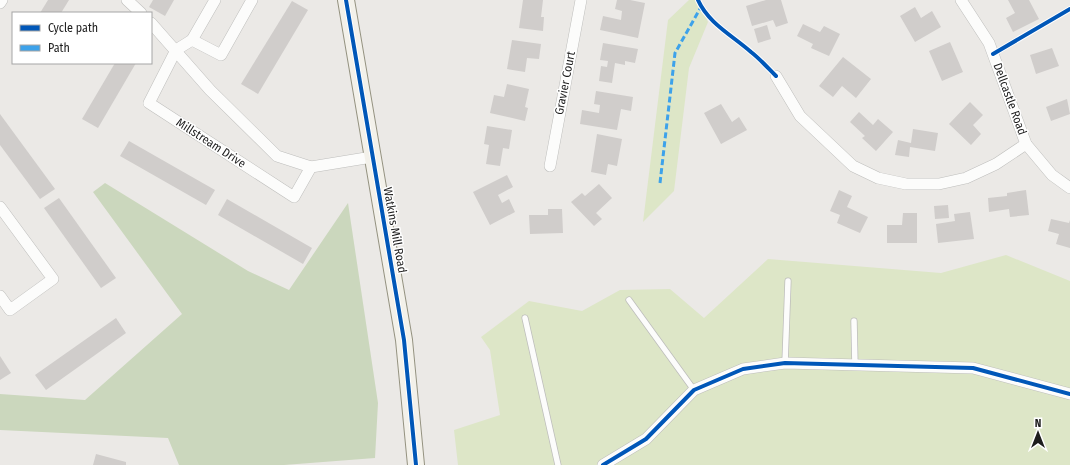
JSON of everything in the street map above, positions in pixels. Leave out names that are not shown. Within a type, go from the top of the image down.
[{"type":"street","points":[[127,0],[140,12]]},
{"type":"street","points":[[176,50],[192,40],[215,0]]},
{"type":"street","points":[[192,40],[221,55],[252,0]]},
{"type":"street","name":"Watkins Mill Road","points":[[346,0],[404,340],[416,465]]},
{"type":"street","name":"Gravier Court","points":[[550,166],[581,0]]},
{"type":"street","name":"Dellcastle Road","points":[[961,0],[989,43],[1026,144],[1052,175],[1070,188]]},
{"type":"street","points":[[152,24],[210,90],[277,156],[312,167],[372,158]]},
{"type":"street","name":"Millstream Drive","points":[[176,50],[148,103],[294,197],[312,167]]},
{"type":"street","points":[[776,76],[800,116],[853,166],[878,178],[906,184],[939,184],[966,178],[996,164],[1026,144]]},
{"type":"street","points":[[0,207],[53,279],[10,310],[0,296]]},
{"type":"street","points":[[603,465],[646,439],[694,390],[744,369],[785,363],[973,368],[1070,394]]},
{"type":"lane","points":[[785,363],[788,281]]},
{"type":"lane","points":[[629,300],[694,390]]},
{"type":"lane","points":[[525,318],[558,465]]},
{"type":"lane","points":[[854,321],[855,366]]},
{"type":"green space","points":[[689,0],[698,0],[708,22],[689,68],[674,191],[643,222],[668,20]]},
{"type":"green space","points":[[105,183],[248,271],[289,290],[348,203],[378,403],[375,458],[284,465],[179,465],[168,438],[0,430],[0,394],[85,400],[182,314],[93,192]]},
{"type":"green space","points":[[1006,255],[1070,281],[1070,465],[458,465],[454,430],[500,415],[490,350],[481,337],[529,301],[582,311],[620,290],[670,289],[704,318],[768,259],[941,273]]},
{"type":"building","points":[[48,0],[69,0],[62,12],[41,12]]},
{"type":"building","points":[[153,0],[174,0],[165,16],[149,7]]},
{"type":"building","points":[[523,0],[543,0],[541,17],[544,17],[543,31],[519,28]]},
{"type":"building","points":[[617,0],[630,0],[645,3],[638,38],[600,30],[603,16],[621,20],[622,11],[615,9]]},
{"type":"building","points":[[766,0],[781,0],[788,23],[776,27],[773,20],[752,26],[746,6]]},
{"type":"building","points":[[1008,0],[1029,0],[1039,19],[1013,32],[1006,18],[1015,13]]},
{"type":"building","points":[[292,1],[308,10],[258,94],[241,84]]},
{"type":"building","points":[[915,7],[921,18],[932,11],[941,27],[915,42],[900,16]]},
{"type":"building","points":[[803,24],[820,32],[824,26],[840,34],[829,56],[811,48],[813,44],[797,36]]},
{"type":"building","points":[[767,25],[771,39],[758,43],[754,29]]},
{"type":"building","points":[[512,40],[541,44],[539,59],[527,58],[525,72],[507,69]]},
{"type":"building","points":[[950,42],[963,72],[942,81],[929,51]]},
{"type":"building","points":[[603,43],[638,49],[635,63],[625,61],[625,65],[615,63],[612,83],[599,81],[601,66],[607,67],[608,61],[600,60]]},
{"type":"building","points":[[1052,48],[1059,66],[1036,74],[1030,55]]},
{"type":"building","points":[[843,57],[871,79],[856,98],[842,86],[833,97],[819,86]]},
{"type":"building","points":[[114,64],[135,64],[98,128],[82,119]]},
{"type":"building","points":[[507,84],[529,89],[525,107],[528,108],[525,121],[490,113],[494,95],[504,97]]},
{"type":"building","points":[[596,91],[633,97],[631,111],[621,109],[617,130],[580,124],[582,110],[599,113],[600,105],[594,104]]},
{"type":"building","points":[[1067,99],[1070,114],[1051,121],[1046,107]]},
{"type":"building","points":[[970,102],[983,115],[973,125],[981,134],[971,145],[949,124]]},
{"type":"building","points":[[721,104],[732,122],[739,117],[747,130],[721,144],[704,113]]},
{"type":"building","points":[[859,112],[873,125],[878,119],[893,132],[876,151],[862,138],[865,136],[850,122]]},
{"type":"building","points":[[0,114],[55,189],[40,199],[0,145]]},
{"type":"building","points":[[487,126],[512,130],[509,149],[503,148],[500,166],[486,164],[489,145],[484,144]]},
{"type":"building","points":[[913,129],[938,133],[935,151],[910,147],[909,157],[895,155],[898,140],[911,143]]},
{"type":"building","points":[[597,134],[622,139],[617,166],[608,164],[606,175],[591,172]]},
{"type":"building","points":[[129,141],[215,190],[206,205],[120,156]]},
{"type":"building","points":[[507,175],[513,187],[498,195],[502,203],[509,199],[515,212],[490,225],[473,192]]},
{"type":"building","points":[[599,184],[612,198],[596,213],[602,219],[594,226],[571,202],[582,193],[585,196]]},
{"type":"building","points":[[839,190],[852,196],[847,207],[868,217],[860,233],[837,223],[840,215],[830,211]]},
{"type":"building","points":[[1026,190],[1029,215],[1010,217],[1009,209],[989,212],[988,198],[1007,196],[1007,193]]},
{"type":"building","points":[[59,198],[116,278],[101,288],[44,208]]},
{"type":"building","points":[[227,199],[312,248],[303,264],[218,215]]},
{"type":"building","points":[[948,205],[949,218],[935,219],[934,206]]},
{"type":"building","points":[[548,209],[562,209],[563,233],[530,234],[529,215],[548,215]]},
{"type":"building","points":[[970,212],[974,239],[938,243],[936,224],[955,221],[954,214]]},
{"type":"building","points":[[903,213],[917,213],[917,243],[887,243],[887,225],[902,225]]},
{"type":"building","points":[[1051,219],[1069,223],[1070,220],[1070,248],[1056,244],[1059,234],[1048,231]]},
{"type":"building","points":[[116,318],[126,333],[46,390],[35,375]]},
{"type":"building","points":[[0,356],[11,373],[0,380]]},
{"type":"building","points":[[96,454],[126,462],[126,465],[93,465]]},
{"type":"marked path","points":[[660,183],[675,53],[701,7]]},
{"type":"cycle path","points":[[346,0],[404,340],[416,465]]},
{"type":"cycle path","points":[[698,0],[702,8],[714,22],[761,61],[776,76]]},
{"type":"cycle path","points":[[993,54],[1070,9]]},
{"type":"cycle path","points":[[603,465],[646,439],[694,390],[743,369],[785,363],[973,368],[1070,394]]}]
